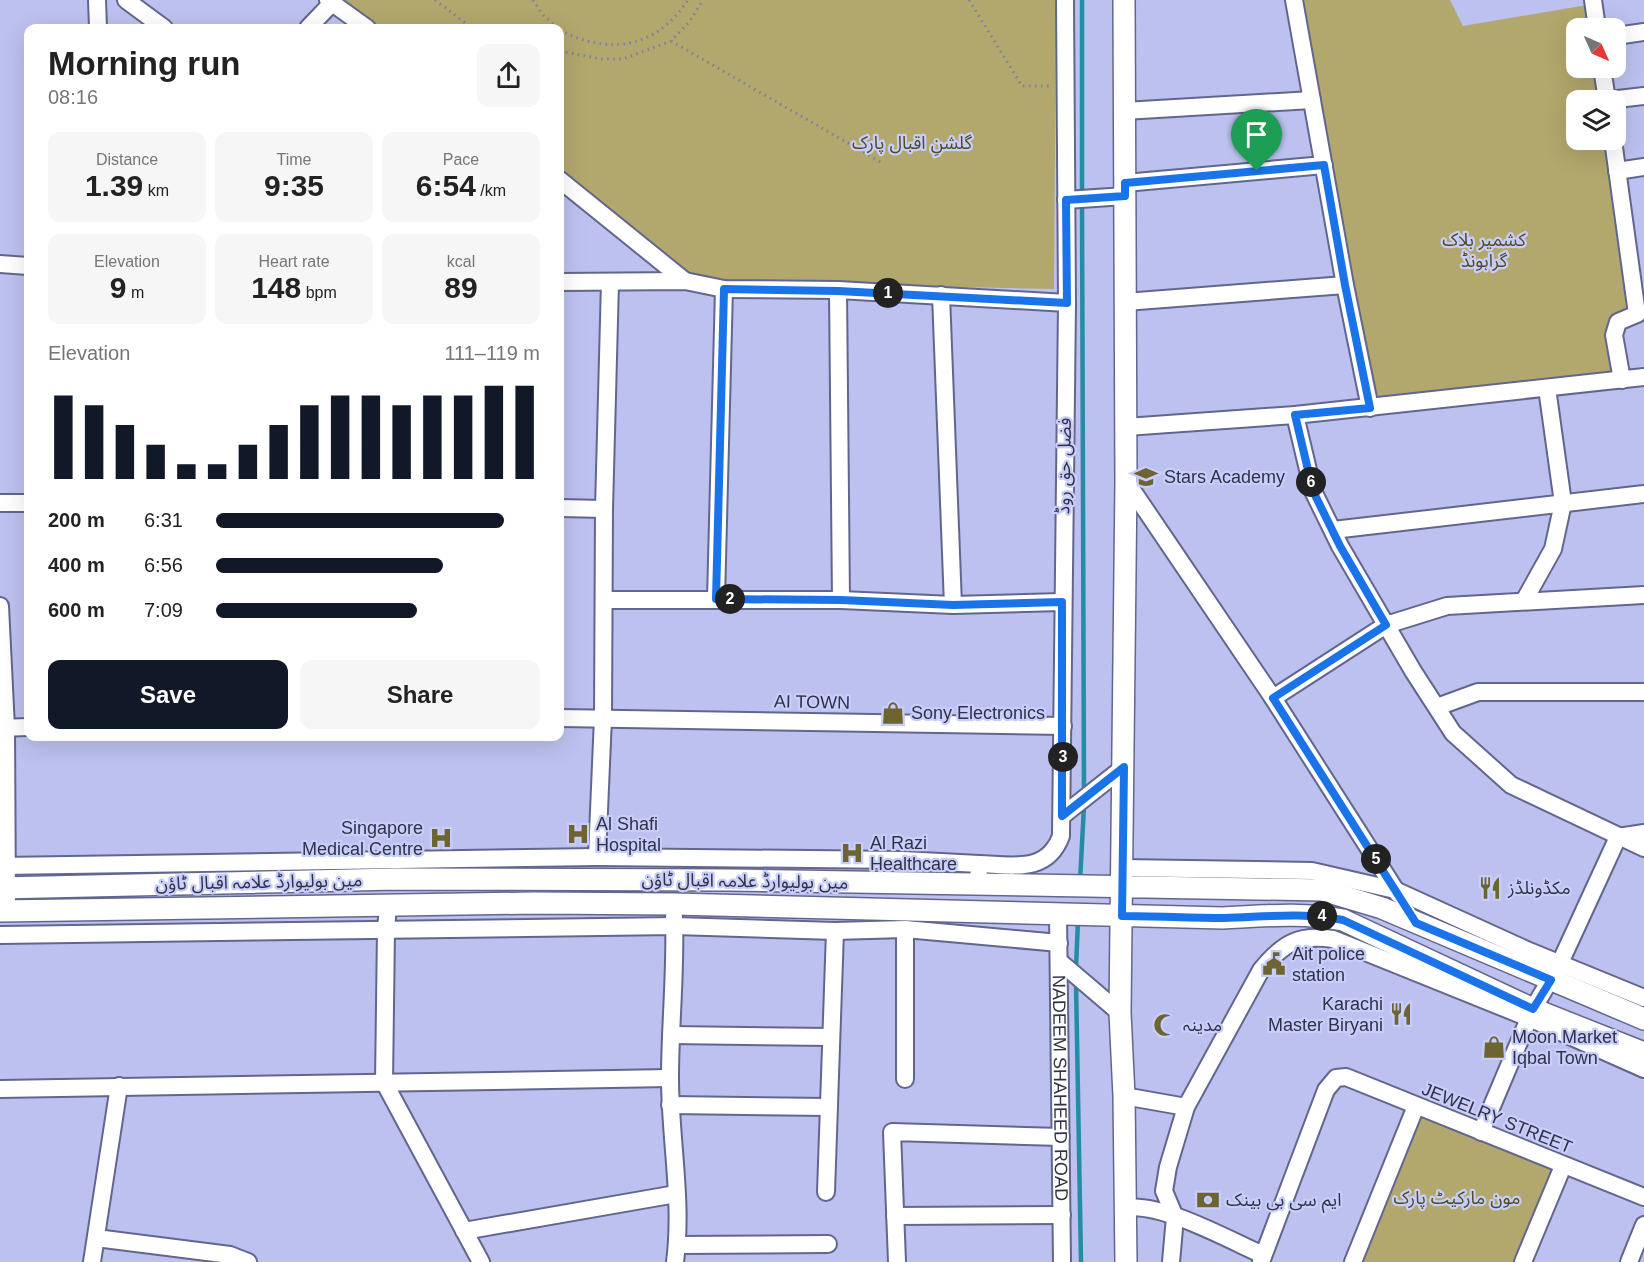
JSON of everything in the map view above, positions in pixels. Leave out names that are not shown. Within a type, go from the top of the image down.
[{"type":"main road","points":[[1124,0],[1126,427],[1124,767],[1117,879],[1111,915],[1120,1013],[1124,1096],[1126,1262]]},
{"type":"main road","name":"مین بولیوارڈ علامہ اقبال ٹاؤن","points":[[4,888],[396,879],[730,880],[1067,885],[1117,879],[1322,890],[1374,905],[1416,923],[1556,972],[1644,1019]]},
{"type":"main road","name":"مین بولیوارڈ علامہ اقبال ٹاؤن","points":[[4,911],[534,903],[674,904],[1111,915]]},
{"type":"main road","points":[[1111,915],[1223,918],[1287,914],[1343,920],[1531,1014],[1644,1053]]},
{"type":"street","points":[[97,0],[98,24]]},
{"type":"street","points":[[126,0],[159,24]]},
{"type":"street","name":"فضل حق روڈ","points":[[4,866],[597,857],[903,860],[1026,865],[1044,860],[1058,845],[1062,816],[1062,602],[1070,200],[1065,0]]},
{"type":"street","points":[[1294,0],[1345,285],[1370,408]]},
{"type":"street","points":[[1593,0],[1596,18]]},
{"type":"street","points":[[311,24],[330,1],[362,24]]},
{"type":"street","points":[[1626,35],[1644,32]]},
{"type":"street","points":[[1626,98],[1644,96]]},
{"type":"street","points":[[1124,111],[1312,100]]},
{"type":"street","points":[[1614,150],[1641,313],[1618,322],[1614,334],[1622,380]]},
{"type":"street","points":[[1070,200],[1098,198],[1125,189],[1324,165]]},
{"type":"street","points":[[1617,171],[1644,167]]},
{"type":"street","points":[[564,183],[685,281]]},
{"type":"street","points":[[1627,239],[1644,237]]},
{"type":"street","points":[[0,264],[24,266]]},
{"type":"street","points":[[564,282],[685,281],[724,289],[941,295],[1067,303]]},
{"type":"street","points":[[597,857],[603,718],[604,509],[610,282]]},
{"type":"street","points":[[1125,302],[1345,285]]},
{"type":"street","points":[[716,599],[724,289]]},
{"type":"street","points":[[838,291],[841,600]]},
{"type":"street","points":[[941,295],[953,605]]},
{"type":"street","points":[[1126,427],[1370,408],[1644,377]]},
{"type":"street","points":[[1524,601],[1553,549],[1563,503],[1547,388]]},
{"type":"street","points":[[1295,415],[1313,491],[1386,625],[1453,733],[1511,785],[1644,848]]},
{"type":"street","points":[[1126,481],[1273,698],[1416,923]]},
{"type":"street","points":[[1333,530],[1644,494]]},
{"type":"street","points":[[0,503],[24,503]]},
{"type":"street","points":[[564,508],[604,509]]},
{"type":"street","points":[[1273,698],[1386,625],[1448,606],[1644,594]]},
{"type":"street","points":[[604,600],[841,600],[953,605],[1062,602]]},
{"type":"street","points":[[0,606],[4,911]]},
{"type":"street","points":[[1437,707],[1478,692],[1644,692]]},
{"type":"street","name":"AI TOWN","points":[[564,718],[1063,726]]},
{"type":"street","points":[[3,728],[24,727]]},
{"type":"street","points":[[1062,816],[1124,767]]},
{"type":"street","points":[[1618,837],[1644,832]]},
{"type":"street","points":[[1481,1132],[1531,1014],[1556,972],[1618,837]]},
{"type":"street","points":[[978,885],[979,864]]},
{"type":"street","points":[[1117,879],[1312,870],[1395,890],[1556,972],[1644,998]]},
{"type":"street","points":[[674,904],[670,1105],[676,1194],[677,1254],[828,1244]]},
{"type":"street","points":[[388,906],[384,1082],[481,1262]]},
{"type":"street","name":"NADEEM SHAHEED ROAD","points":[[1062,1262],[1062,964],[1059,943],[1063,914]]},
{"type":"street","points":[[1287,914],[1296,940]]},
{"type":"street","points":[[0,935],[675,926],[835,931],[905,929],[1059,943]]},
{"type":"street","points":[[905,929],[906,1079]]},
{"type":"street","points":[[826,1192],[835,931]]},
{"type":"street","points":[[1171,1262],[1175,1216],[1164,1191],[1168,1167],[1186,1107],[1261,970],[1277,953],[1296,940],[1309,937],[1333,939],[1531,1014],[1644,1069]]},
{"type":"street","points":[[1062,964],[1120,1013]]},
{"type":"street","points":[[671,1035],[831,1037]]},
{"type":"street","name":"JEWELRY STREET","points":[[1262,1258],[1326,1090],[1336,1078],[1346,1077],[1644,1197]]},
{"type":"street","points":[[0,1089],[670,1078]]},
{"type":"street","points":[[92,1262],[118,1086]]},
{"type":"street","points":[[1124,1096],[1186,1107]]},
{"type":"street","points":[[670,1105],[829,1107]]},
{"type":"street","points":[[1353,1262],[1416,1106]]},
{"type":"street","points":[[897,1262],[892,1132],[1061,1137]]},
{"type":"street","points":[[1523,1262],[1563,1166]]},
{"type":"street","points":[[464,1231],[676,1194]]},
{"type":"street","points":[[1126,1208],[1138,1206],[1175,1216],[1262,1258]]},
{"type":"street","points":[[895,1216],[1062,1215]]},
{"type":"street","points":[[1629,1262],[1643,1228]]},
{"type":"street","points":[[96,1238],[230,1255],[248,1262]]},
{"type":"path","points":[[435,0],[467,24]]},
{"type":"path","points":[[533,0],[542,14],[553,24]]},
{"type":"path","points":[[564,32],[590,43],[606,46],[630,44],[653,35],[672,21],[688,0]]},
{"type":"path","points":[[564,52],[601,59],[622,59],[671,41],[690,21],[703,0]]},
{"type":"path","points":[[969,0],[1022,86],[1066,87]]},
{"type":"path","points":[[671,41],[884,164]]},
{"type":"green space","name":"گلشنِ اقبال پارک","points":[[328,0],[1056,0],[1054,289],[685,281],[564,183],[564,24],[360,24]]},
{"type":"green space","name":"کشمیر بلاک ﮔﺮﺍﮨﻮﻧﮉ","points":[[1294,0],[1450,0],[1463,26],[1593,4],[1595,18],[1566,18],[1566,78],[1604,78],[1605,90],[1566,90],[1566,150],[1614,150],[1637,314],[1618,322],[1622,380],[1370,408]]},
{"type":"green space","name":"مون مارکیٹ پارک","points":[[1422,1115],[1557,1170],[1519,1262],[1362,1262]]},
{"type":"waterway","points":[[1082,0],[1082,195]]},
{"type":"waterway","points":[[1082,203],[1084,792]]},
{"type":"waterway","points":[[1080,881],[1084,806]]},
{"type":"waterway","points":[[1076,968],[1078,920]]},
{"type":"waterway","points":[[1076,983],[1081,1262]]},
{"type":"place","name":"Stars Academy","points":[[1146,477]]},
{"type":"place","name":"Sony Electronics","points":[[893,713]]},
{"type":"place","name":"Al Shafi Hospital","points":[[578,834]]},
{"type":"place","name":"Singapore Medical Centre","points":[[441,838]]},
{"type":"place","name":"Al Razi Healthcare","points":[[852,853]]},
{"type":"place","name":"مکڈونلڈز","points":[[1490,888]]},
{"type":"place","name":"Ait police station","points":[[1274,964]]},
{"type":"place","name":"Karachi Master Biryani","points":[[1401,1014]]},
{"type":"place","name":"مدینہ","points":[[1165,1025]]},
{"type":"place","name":"Moon Market Iqbal Town","points":[[1494,1047]]},
{"type":"place","name":"ایم سی بی بینک","points":[[1208,1200]]},
{"type":"route","points":[[1324,165],[1370,408],[1295,415],[1313,491],[1340,546],[1386,625],[1273,698],[1416,923],[1551,980],[1533,1009],[1343,920],[1287,914],[1223,918],[1122,916],[1124,767],[1062,816],[1062,602],[953,605],[841,600],[716,599],[724,289],[941,295],[1067,303],[1066,200],[1125,196],[1125,183],[1257,171],[1324,165]]}]
